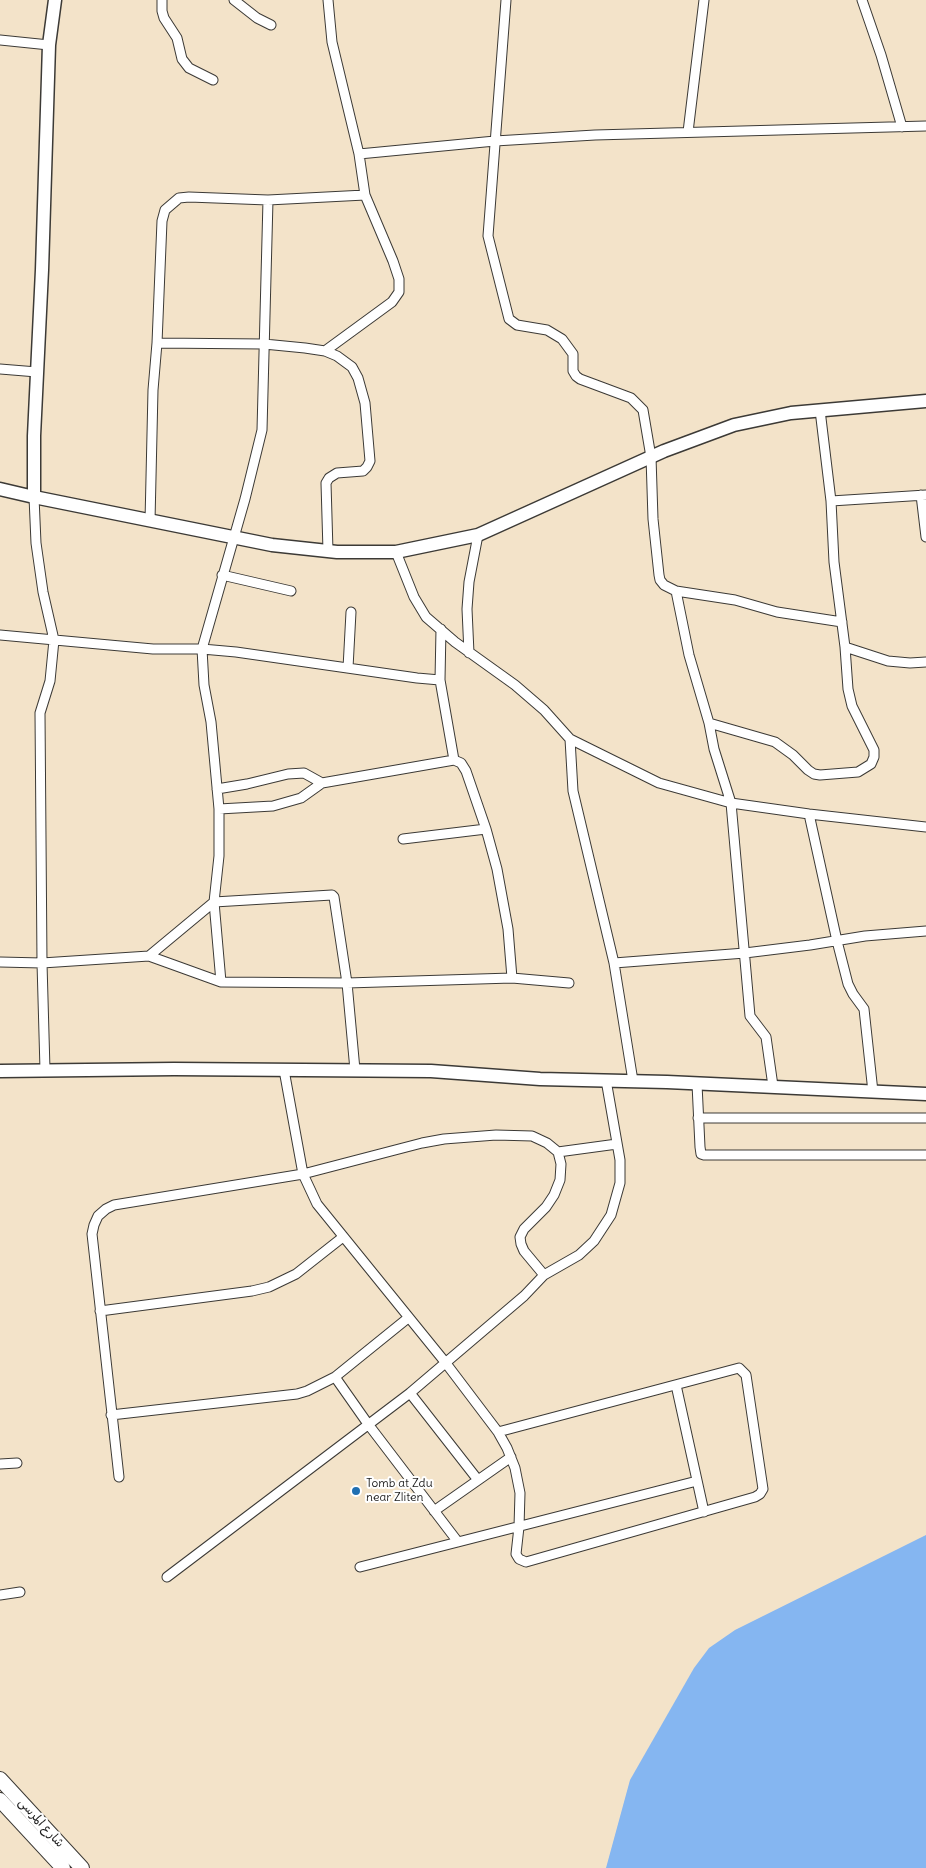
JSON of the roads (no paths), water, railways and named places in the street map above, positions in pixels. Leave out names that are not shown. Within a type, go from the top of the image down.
[{"type":"main road","name":"شارع المرسى","points":[[0,1779],[82,1868]]},
{"type":"main road","name":"شارع المرسى","points":[[0,1800],[62,1868]]},
{"type":"street","points":[[45,1070],[42,963],[40,713],[50,681],[54,640],[43,592],[36,543],[34,497],[49,45],[55,0]]},
{"type":"street","points":[[162,0],[164,18],[177,38],[182,59],[189,68],[213,80]]},
{"type":"street","points":[[234,0],[257,18],[271,25]]},
{"type":"street","points":[[324,351],[392,302],[399,292],[393,261],[365,195],[359,154],[333,49],[328,0]]},
{"type":"street","points":[[506,0],[488,236],[509,319],[517,326],[547,330],[562,339],[573,354],[573,371],[580,379],[631,398],[643,410],[651,458],[653,519],[659,575],[664,585],[676,591],[735,600],[777,612],[842,622]]},
{"type":"street","points":[[688,132],[704,0]]},
{"type":"street","points":[[862,0],[884,63],[902,127]]},
{"type":"street","points":[[0,40],[49,45]]},
{"type":"street","points":[[359,154],[495,141],[688,132],[926,126]]},
{"type":"street","points":[[150,521],[153,390],[162,221],[166,210],[180,198],[189,196],[268,200],[365,195]]},
{"type":"street","points":[[221,982],[214,902],[219,856],[219,809],[212,722],[204,685],[202,649],[245,499],[262,430],[268,200]]},
{"type":"street","points":[[157,343],[264,344],[324,351],[337,356],[352,367],[358,378],[364,403],[370,460],[363,471],[337,473],[329,478],[326,483],[328,552]]},
{"type":"street","points":[[0,369],[37,372]]},
{"type":"street","points":[[0,489],[150,521],[272,544],[328,552],[396,552],[478,535],[651,458],[707,434],[734,425],[784,414],[926,400]]},
{"type":"street","points":[[709,723],[774,742],[793,755],[814,774],[858,772],[871,764],[874,758],[874,750],[852,706],[848,689],[820,410]]},
{"type":"street","points":[[830,501],[924,495],[926,537]]},
{"type":"street","points":[[469,654],[467,609],[469,582],[478,535]]},
{"type":"street","points":[[396,552],[414,597],[426,617],[469,654],[515,685],[544,710],[570,739],[659,783],[732,803],[926,827]]},
{"type":"street","points":[[222,574],[291,590]]},
{"type":"street","points":[[676,591],[689,655],[709,723],[714,749],[732,803],[750,1016],[766,1037],[773,1086]]},
{"type":"street","points":[[348,668],[351,612]]},
{"type":"street","points":[[440,629],[440,680],[454,760]]},
{"type":"street","points":[[0,635],[153,649],[202,649],[236,652],[440,680]]},
{"type":"street","points":[[845,646],[888,661],[926,662]]},
{"type":"street","points":[[570,739],[573,791],[614,963],[634,1081]]},
{"type":"street","points":[[219,809],[266,807],[291,802],[311,792],[322,783],[454,760],[461,763],[466,771],[486,829],[504,906],[512,978]]},
{"type":"street","points":[[217,789],[288,774],[304,774],[322,783]]},
{"type":"street","points":[[810,814],[837,941],[850,989],[864,1009],[874,1092]]},
{"type":"street","points":[[403,838],[486,829]]},
{"type":"street","points":[[149,956],[214,902],[332,895],[334,897],[347,983],[355,1070]]},
{"type":"street","points":[[614,963],[746,953],[898,932],[926,931]]},
{"type":"street","points":[[0,962],[42,963],[149,956],[221,982],[347,983],[512,978],[569,983]]},
{"type":"street","points":[[284,1070],[303,1174],[317,1204],[445,1362],[498,1432],[511,1457],[520,1493],[516,1554],[519,1560],[526,1562],[755,1497],[760,1494],[763,1488],[746,1375],[743,1370],[737,1368],[498,1432]]},
{"type":"street","points":[[0,1071],[431,1071],[540,1078],[773,1086],[926,1094]]},
{"type":"street","points":[[167,1577],[410,1393],[524,1296],[544,1275],[587,1249],[606,1224],[615,1205],[620,1183],[620,1160],[606,1080]]},
{"type":"street","points":[[697,1084],[700,1151],[704,1155],[926,1155]]},
{"type":"street","points":[[698,1118],[926,1118]]},
{"type":"street","points":[[119,1477],[92,1234],[98,1216],[114,1205],[303,1174],[444,1139],[496,1135],[532,1136],[547,1143],[558,1152],[561,1164],[560,1180],[546,1207],[524,1229],[520,1237],[524,1250],[544,1275]]},
{"type":"street","points":[[558,1152],[617,1144]]},
{"type":"street","points":[[100,1311],[252,1292],[269,1287],[296,1274],[343,1237]]},
{"type":"street","points":[[111,1415],[297,1394],[316,1388],[335,1377],[408,1318]]},
{"type":"street","points":[[335,1377],[368,1424],[458,1542]]},
{"type":"street","points":[[676,1385],[704,1512]]},
{"type":"street","points":[[410,1393],[478,1480]]},
{"type":"street","points":[[434,1511],[511,1457]]},
{"type":"street","points":[[0,1464],[17,1463]]},
{"type":"street","points":[[360,1567],[697,1481]]},
{"type":"street","points":[[0,1595],[20,1592]]},
{"type":"water","points":[[926,1535],[926,1868],[606,1868],[630,1780],[694,1668],[709,1648],[735,1630]]},
{"type":"place","name":"Tomb at Zdu near Zliten","points":[[356,1491]]}]
